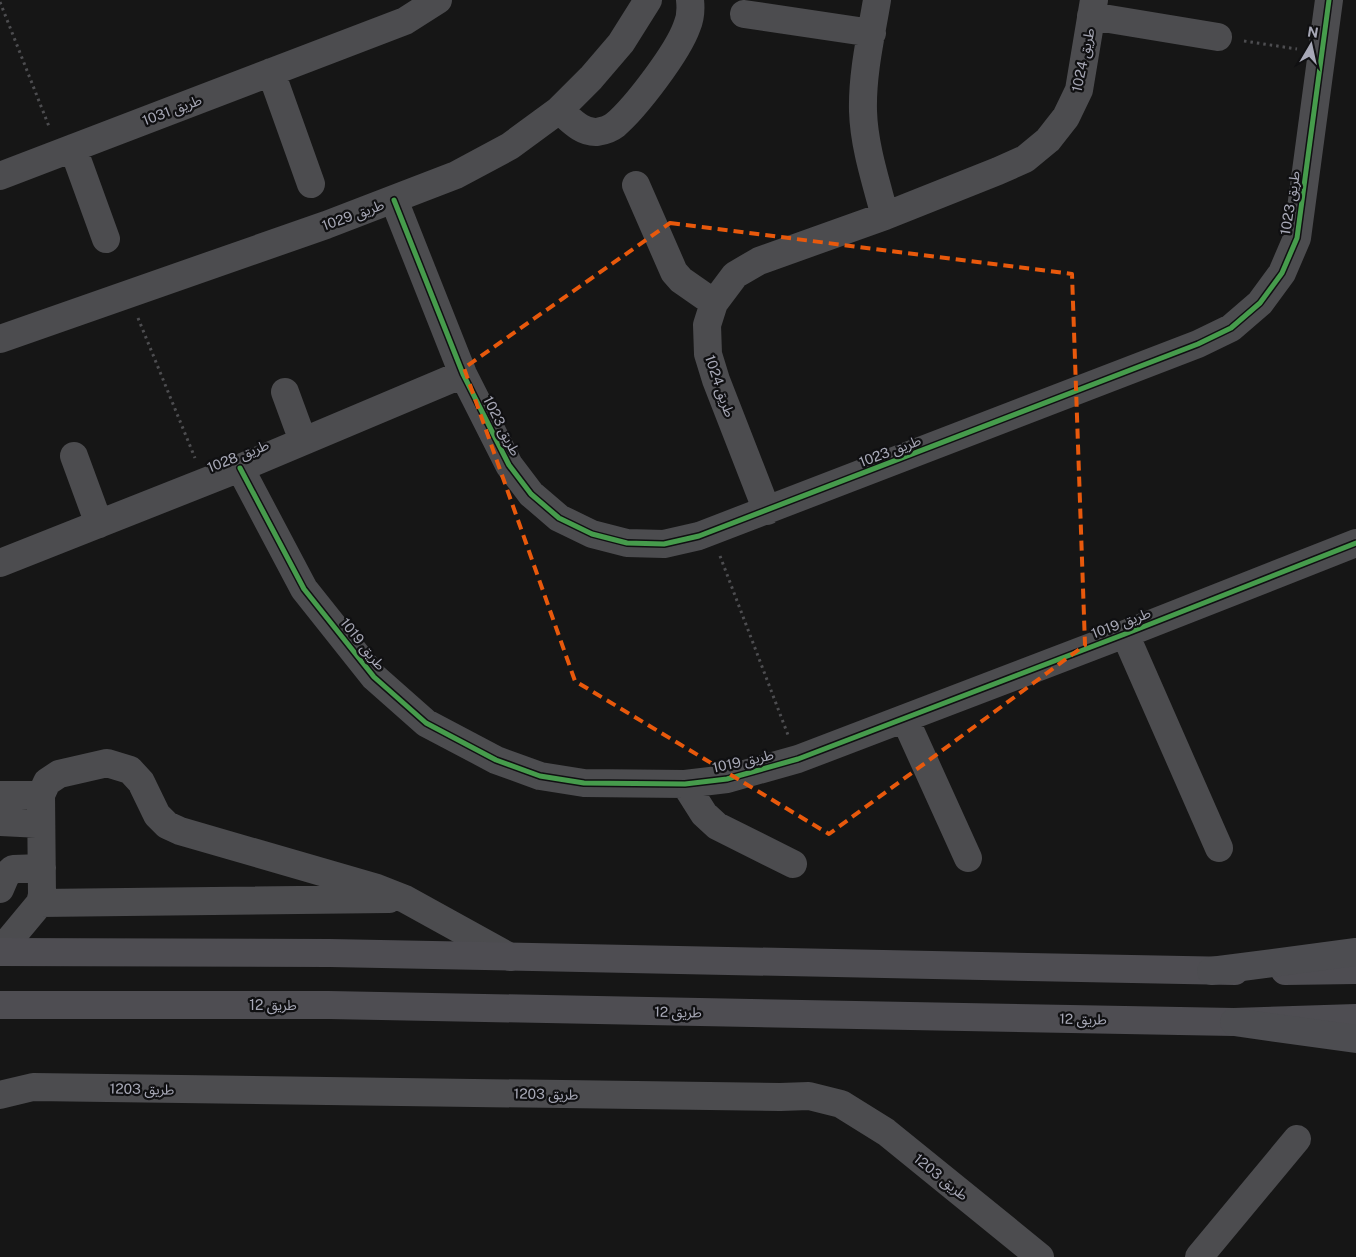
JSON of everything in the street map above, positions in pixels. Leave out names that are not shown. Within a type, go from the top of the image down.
[{"type":"highway","points":[[1211,971],[1356,952]]},
{"type":"highway","points":[[1234,1022],[1356,1039]]},
{"type":"main road","points":[[0,952],[330,953],[1211,971],[1356,970]]},
{"type":"main road","name":"طريق 12","points":[[0,1005],[329,1005],[1234,1022],[1356,1018]]},
{"type":"street","name":"طريق 1031","points":[[0,176],[405,21],[438,0]]},
{"type":"street","name":"طريق 1029","points":[[0,339],[394,200],[456,175],[510,146],[559,110],[592,78],[615,50],[648,0]]},
{"type":"street","points":[[559,110],[585,130],[599,132],[614,126],[636,103],[674,50],[687,27],[691,13],[690,0]]},
{"type":"street","points":[[877,0],[863,89],[863,112],[865,135],[884,216]]},
{"type":"street","name":"طريق 1023","points":[[394,200],[463,374],[509,465],[531,494],[559,518],[592,534],[627,543],[664,544],[699,536],[767,511],[1188,348],[1231,328],[1260,304],[1266,296],[1282,273],[1297,238],[1330,0]]},
{"type":"street","points":[[1093,8],[1218,37]]},
{"type":"street","name":"طريق 1024","points":[[767,511],[716,380],[708,354],[707,325],[714,303],[734,275],[760,261],[884,216],[998,172],[1025,159],[1048,140],[1066,116],[1079,90],[1093,8]]},
{"type":"street","points":[[744,14],[872,33]]},
{"type":"street","points":[[271,72],[311,184]]},
{"type":"street","points":[[66,151],[106,240]]},
{"type":"street","points":[[636,185],[674,272],[681,280],[714,303]]},
{"type":"street","name":"طريق 1028","points":[[7,562],[240,468],[463,374]]},
{"type":"street","points":[[285,392],[303,441]]},
{"type":"street","points":[[74,456],[98,524]]},
{"type":"street","name":"طريق 1019","points":[[240,468],[304,589],[374,677],[426,723],[496,760],[540,776],[584,783],[685,784],[727,779],[798,759],[1356,544]]},
{"type":"street","name":"طريق 1019","points":[[1125,634],[1219,848]]},
{"type":"street","points":[[905,719],[968,858]]},
{"type":"street","points":[[0,952],[40,903],[42,895],[42,794],[47,782],[58,774],[107,763],[130,770],[141,782],[157,815],[167,825],[180,831],[377,888],[405,899],[510,957]]},
{"type":"street","points":[[685,784],[704,814],[717,826],[793,864]]},
{"type":"street","points":[[0,795],[42,794]]},
{"type":"street","points":[[0,822],[41,824]]},
{"type":"street","points":[[0,889],[6,875],[13,869],[42,868]]},
{"type":"street","points":[[40,903],[405,899]]},
{"type":"street","name":"طريق 1203","points":[[0,1094],[33,1087],[809,1096],[841,1104],[886,1132],[1040,1257]]},
{"type":"street","points":[[1199,1257],[1297,1139]]},
{"type":"path","points":[[0,2],[66,151]]},
{"type":"path","points":[[1218,37],[1322,53]]},
{"type":"path","points":[[142,327],[204,482]]},
{"type":"path","points":[[710,532],[798,759]]},
{"type":"highlighted area","points":[[670,223],[1072,274],[1085,645],[829,834],[575,681],[464,368]]},
{"type":"cycle path","points":[[394,200],[463,374],[509,465],[531,494],[559,518],[592,534],[627,543],[664,544],[699,536],[1198,344],[1231,328],[1260,303],[1282,273],[1297,238],[1329,0]]},
{"type":"cycle path","points":[[240,468],[304,589],[374,677],[426,723],[496,760],[540,776],[584,783],[685,784],[727,779],[798,759],[1356,543]]}]
